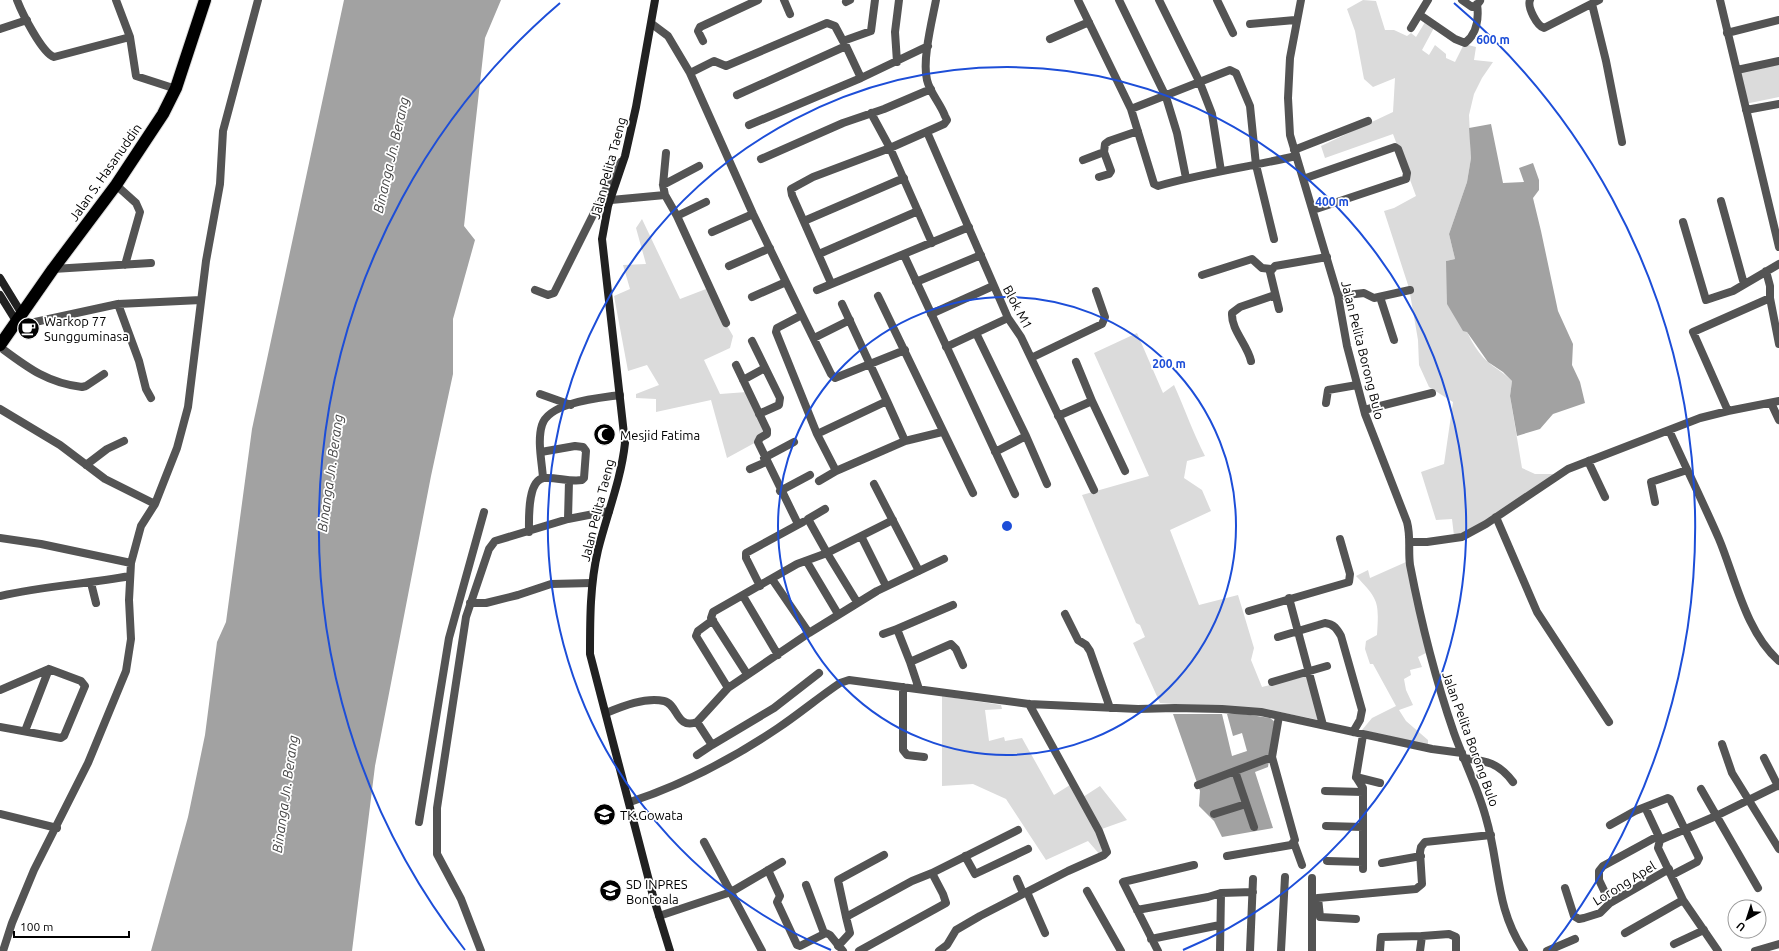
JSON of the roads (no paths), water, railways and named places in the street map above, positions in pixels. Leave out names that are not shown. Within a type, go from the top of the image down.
[{"type":"highway","name":"Jalan S. Hasanuddin","points":[[0,346],[16,317],[113,182],[159,112],[170,86],[198,0]]},
{"type":"highway","name":"Jalan S. Hasanuddin","points":[[0,332],[16,317],[116,185],[163,114],[176,88],[205,0]]},
{"type":"street","points":[[17,0],[27,20],[50,56],[54,57],[130,37]]},
{"type":"street","points":[[116,0],[130,37],[136,76],[170,86]]},
{"type":"street","points":[[3,951],[3,939],[46,844],[57,828],[88,763],[126,671],[131,639],[130,576],[132,563],[141,526],[155,504],[177,448],[185,420],[201,300],[220,184],[223,130],[258,0]]},
{"type":"street","name":"Jalan Pelita Taeng","points":[[655,0],[652,24],[625,156],[611,200],[602,239],[625,443],[623,463],[598,551],[592,583],[590,654],[659,916],[670,951]]},
{"type":"street","points":[[703,41],[698,31],[700,26],[758,0]]},
{"type":"street","points":[[784,0],[790,14]]},
{"type":"street","points":[[690,72],[714,61],[726,66],[827,23],[832,23],[835,26],[844,41],[871,31],[875,0]]},
{"type":"street","points":[[896,62],[895,32],[899,0]]},
{"type":"street","points":[[831,284],[792,195],[791,189],[794,186],[890,148],[944,124],[946,120],[943,109],[931,89],[926,74],[928,46],[936,0]]},
{"type":"street","points":[[1078,0],[1131,109],[1154,184],[1158,186],[1208,172],[1221,172],[1256,165],[1295,153],[1368,121]]},
{"type":"street","points":[[1158,0],[1200,83],[1212,114],[1221,172]]},
{"type":"street","points":[[1217,0],[1233,33]]},
{"type":"street","name":"Jalan Pelita Borong Bulo","points":[[1300,0],[1295,20],[1290,58],[1288,98],[1290,135],[1338,296],[1364,410],[1411,536],[1410,565],[1433,668],[1463,756],[1481,799],[1491,835],[1500,896],[1509,923],[1524,951]]},
{"type":"street","points":[[1411,28],[1428,0]]},
{"type":"street","points":[[1462,0],[1472,7],[1479,2]]},
{"type":"street","points":[[1530,0],[1529,6],[1538,25],[1544,28],[1596,2],[1622,142]]},
{"type":"street","points":[[1720,0],[1779,247]]},
{"type":"street","points":[[1121,1],[1166,96],[1177,133],[1186,178]]},
{"type":"street","points":[[1420,15],[1455,39],[1465,43],[1474,31],[1478,22],[1479,2]]},
{"type":"street","points":[[0,29],[27,20]]},
{"type":"street","points":[[1250,24],[1295,20]]},
{"type":"street","points":[[1727,33],[1779,20]]},
{"type":"street","points":[[1050,40],[1089,22]]},
{"type":"street","points":[[652,24],[668,36],[690,72],[753,214],[802,315],[835,378],[904,350]]},
{"type":"street","points":[[737,94],[846,46],[861,78]]},
{"type":"street","points":[[749,125],[861,78],[928,46]]},
{"type":"street","points":[[1737,70],[1779,61]]},
{"type":"street","points":[[1131,109],[1230,70],[1236,73],[1250,106],[1256,165],[1274,239]]},
{"type":"street","points":[[761,159],[843,123],[931,89]]},
{"type":"street","points":[[1746,110],[1779,104]]},
{"type":"street","points":[[871,113],[890,148],[932,243]]},
{"type":"street","points":[[1099,177],[1111,172],[1104,152],[1105,144],[1138,131]]},
{"type":"street","name":"Blok M1","points":[[927,132],[993,286],[1008,318],[1021,337],[1094,490]]},
{"type":"street","points":[[1303,179],[1395,147],[1398,149],[1407,173],[1406,179],[1313,210]]},
{"type":"street","points":[[1082,160],[1104,152]]},
{"type":"street","points":[[666,153],[663,185],[665,195],[677,216],[726,323]]},
{"type":"street","points":[[535,290],[548,295],[554,293],[610,179],[625,156]]},
{"type":"street","points":[[663,185],[699,166]]},
{"type":"street","points":[[804,221],[904,178]]},
{"type":"street","points":[[116,185],[136,203],[140,212],[125,265]]},
{"type":"street","points":[[611,200],[665,195]]},
{"type":"street","points":[[1720,201],[1744,284]]},
{"type":"street","points":[[677,216],[706,202]]},
{"type":"street","points":[[819,254],[918,212]]},
{"type":"street","points":[[712,232],[753,214]]},
{"type":"street","points":[[1683,222],[1706,300],[1733,291],[1779,264]]},
{"type":"street","points":[[817,290],[969,227]]},
{"type":"street","points":[[729,266],[770,248]]},
{"type":"street","points":[[904,255],[1015,494]]},
{"type":"street","points":[[916,282],[980,255]]},
{"type":"street","points":[[1202,275],[1252,259],[1262,268],[1271,269],[1275,266],[1326,257]]},
{"type":"street","points":[[53,269],[151,263]]},
{"type":"street","points":[[1271,269],[1270,272],[1279,309]]},
{"type":"street","points":[[1766,271],[1770,286],[1770,298],[1779,344]]},
{"type":"street","points":[[0,278],[16,317]]},
{"type":"street","points":[[752,297],[786,282]]},
{"type":"street","points":[[931,314],[993,286]]},
{"type":"street","points":[[1338,296],[1360,293],[1368,294],[1372,298],[1410,290]]},
{"type":"street","points":[[1031,358],[1095,329],[1102,324],[1105,317],[1096,291]]},
{"type":"street","points":[[0,295],[16,317]]},
{"type":"street","points":[[878,296],[972,493]]},
{"type":"street","points":[[1251,361],[1249,352],[1235,326],[1232,313],[1240,307],[1275,296]]},
{"type":"street","points":[[1380,297],[1394,340]]},
{"type":"street","points":[[1728,410],[1693,332],[1770,298]]},
{"type":"street","points":[[16,317],[118,304],[201,300]]},
{"type":"street","points":[[118,304],[139,360],[146,389],[151,398]]},
{"type":"street","points":[[842,304],[871,364],[905,441]]},
{"type":"street","points":[[802,315],[777,328],[776,332],[818,434],[836,471]]},
{"type":"street","points":[[946,347],[1008,318]]},
{"type":"street","points":[[814,338],[850,320]]},
{"type":"street","points":[[976,333],[1026,436],[1047,484]]},
{"type":"street","points":[[752,341],[780,398],[780,403],[777,406],[759,414]]},
{"type":"street","points":[[0,346],[37,374],[65,384],[82,387],[86,386],[104,374]]},
{"type":"street","points":[[1076,362],[1092,401],[1125,471]]},
{"type":"street","points":[[736,365],[767,432],[758,442],[765,460],[798,524]]},
{"type":"street","points":[[742,380],[765,368]]},
{"type":"street","points":[[1326,403],[1328,390],[1358,386]]},
{"type":"street","points":[[1364,410],[1432,393]]},
{"type":"street","points":[[540,394],[571,405]]},
{"type":"street","points":[[543,478],[541,430],[545,418],[549,414],[571,405],[620,395]]},
{"type":"street","points":[[818,434],[887,400]]},
{"type":"street","points":[[1058,416],[1092,401]]},
{"type":"street","points":[[1410,542],[1427,542],[1462,537],[1496,517],[1568,469],[1700,418],[1728,410],[1775,402],[1779,420]]},
{"type":"street","points":[[0,409],[60,445],[115,485],[155,504]]},
{"type":"street","points":[[1669,430],[1719,539],[1744,610],[1769,651],[1779,661]]},
{"type":"street","points":[[819,481],[836,471],[905,441],[942,432]]},
{"type":"street","points":[[995,452],[1026,436]]},
{"type":"street","points":[[86,465],[107,449],[124,441]]},
{"type":"street","points":[[750,469],[794,442]]},
{"type":"street","points":[[529,532],[531,491],[536,483],[543,478],[569,481],[582,480],[584,478],[585,449],[581,446],[541,452]]},
{"type":"street","points":[[1588,461],[1605,497]]},
{"type":"street","points":[[1656,502],[1650,482],[1687,470]]},
{"type":"street","points":[[780,491],[810,475]]},
{"type":"street","points":[[568,519],[569,481]]},
{"type":"street","points":[[874,484],[919,570]]},
{"type":"street","points":[[760,586],[746,558],[746,553],[825,509]]},
{"type":"street","points":[[481,951],[461,899],[437,854],[437,808],[466,617],[470,603],[486,556],[495,541],[568,519],[609,511]]},
{"type":"street","points":[[419,822],[449,638],[484,512]]},
{"type":"street","points":[[1496,517],[1537,612],[1609,722]]},
{"type":"street","points":[[808,519],[827,554],[857,602]]},
{"type":"street","points":[[747,674],[713,620],[711,616],[713,612],[797,564],[807,562],[827,554],[893,520]]},
{"type":"street","points":[[861,536],[886,586]]},
{"type":"street","points":[[0,538],[41,544],[132,563]]},
{"type":"street","points":[[1248,611],[1349,582],[1350,574],[1340,538]]},
{"type":"street","points":[[468,568],[481,557],[486,556]]},
{"type":"street","points":[[606,713],[639,702],[661,701],[669,704],[683,722],[690,724],[697,722],[728,688],[809,633],[857,602],[886,586],[944,559]]},
{"type":"street","points":[[807,562],[838,614]]},
{"type":"street","points":[[0,596],[28,590],[91,583],[130,576]]},
{"type":"street","points":[[772,579],[809,633]]},
{"type":"street","points":[[91,583],[96,603]]},
{"type":"street","points":[[470,603],[486,603],[518,595],[551,584],[592,583]]},
{"type":"street","points":[[743,596],[778,655]]},
{"type":"street","points":[[1289,598],[1323,725]]},
{"type":"street","points":[[883,634],[953,605]]},
{"type":"street","points":[[1064,614],[1078,640],[1086,645],[1090,651],[1110,708]]},
{"type":"street","points":[[713,620],[698,630],[696,636],[728,688]]},
{"type":"street","points":[[1278,637],[1321,624],[1330,624],[1337,628],[1341,636],[1362,710],[1360,720],[1353,732]]},
{"type":"street","points":[[897,629],[919,689]]},
{"type":"street","points":[[910,662],[951,644],[956,649],[963,665]]},
{"type":"street","points":[[1272,682],[1327,666]]},
{"type":"street","points":[[24,731],[49,669]]},
{"type":"street","points":[[0,690],[49,669],[81,681],[85,686],[64,736],[56,738],[0,727]]},
{"type":"street","points":[[697,755],[774,708],[819,673]]},
{"type":"street","points":[[630,802],[662,791],[736,755],[778,728],[840,683],[849,680],[1029,704],[1110,708],[1222,709],[1261,712],[1496,764],[1513,782]]},
{"type":"street","points":[[902,687],[903,750],[907,755],[924,757]]},
{"type":"street","points":[[939,951],[948,944],[956,930],[1025,893],[1104,855],[1107,852],[1099,831],[1029,704]]},
{"type":"street","points":[[1279,716],[1272,757],[1293,828],[1294,843],[1302,865]]},
{"type":"street","points":[[697,722],[712,745]]},
{"type":"street","points":[[1327,861],[1362,865],[1363,788],[1356,777],[1363,735]]},
{"type":"street","points":[[1722,744],[1732,773],[1747,801],[1779,849]]},
{"type":"street","points":[[1198,784],[1272,757]]},
{"type":"street","points":[[1610,903],[1599,880],[1599,871],[1603,866],[1659,838],[1716,816],[1779,786],[1764,758]]},
{"type":"street","points":[[1235,771],[1254,827]]},
{"type":"street","points":[[1356,777],[1380,782]]},
{"type":"street","points":[[1701,789],[1758,888]]},
{"type":"street","points":[[1325,791],[1363,792]]},
{"type":"street","points":[[1610,824],[1645,807],[1669,798],[1686,828]]},
{"type":"street","points":[[1214,814],[1246,804]]},
{"type":"street","points":[[1645,807],[1659,838],[1658,848],[1683,900],[1718,951]]},
{"type":"street","points":[[0,814],[57,828]]},
{"type":"street","points":[[1326,826],[1363,827]]},
{"type":"street","name":"Lorong Apel","points":[[1565,888],[1573,914],[1579,919],[1600,913],[1610,903],[1670,872],[1696,862],[1699,858],[1686,828]]},
{"type":"street","points":[[846,917],[912,881],[932,873],[1018,830]]},
{"type":"street","points":[[1356,919],[1320,917],[1318,898],[1416,889],[1420,886],[1422,881],[1421,847],[1425,842],[1491,835]]},
{"type":"street","points":[[704,842],[762,951]]},
{"type":"street","points":[[1227,856],[1294,843]]},
{"type":"street","points":[[965,856],[975,874],[1028,849]]},
{"type":"street","points":[[768,870],[780,896],[777,902],[797,945],[800,946],[824,933],[830,935],[840,948],[850,933],[838,880],[884,855]]},
{"type":"street","points":[[1382,862],[1421,856]]},
{"type":"street","points":[[659,916],[731,892],[782,862]]},
{"type":"street","points":[[1158,951],[1123,882],[1194,865]]},
{"type":"street","points":[[859,951],[946,903],[946,899],[932,873]]},
{"type":"street","points":[[1281,951],[1285,877]]},
{"type":"street","points":[[1312,878],[1312,951]]},
{"type":"street","points":[[1017,879],[1046,933]]},
{"type":"street","points":[[1250,951],[1253,879]]},
{"type":"street","points":[[806,885],[824,933]]},
{"type":"street","points":[[1087,891],[1121,951]]},
{"type":"street","points":[[1137,910],[1208,897],[1221,893],[1253,892]]},
{"type":"street","points":[[1220,951],[1221,893]]},
{"type":"street","points":[[1626,933],[1683,900]]},
{"type":"street","points":[[1151,939],[1220,925]]},
{"type":"street","points":[[1674,944],[1704,930]]},
{"type":"street","points":[[1380,951],[1380,937],[1452,934],[1456,937],[1456,951]]},
{"type":"street","points":[[1420,951],[1422,936]]},
{"type":"street","points":[[1547,951],[1575,939]]},
{"type":"street","points":[[1755,951],[1779,944]]},
{"type":"water","name":"Binanga Jn. Berang","points":[[344,0],[501,0],[485,38],[464,226],[475,240],[453,319],[453,374],[431,476],[375,766],[352,951],[151,951],[188,817],[205,735],[217,642],[226,622],[252,429]]},
{"type":"water","points":[[1491,124],[1503,183],[1524,182],[1519,168],[1533,163],[1539,180],[1539,190],[1533,198],[1558,311],[1573,344],[1572,365],[1580,382],[1585,403],[1553,414],[1540,429],[1517,436],[1510,396],[1512,381],[1503,372],[1488,362],[1467,332],[1463,331],[1447,304],[1446,261],[1455,259],[1449,234],[1467,182],[1471,158],[1469,128]]},
{"type":"water","points":[[1237,713],[1270,718],[1275,722],[1268,767],[1255,772],[1273,828],[1222,837],[1214,821],[1199,806],[1200,791],[1173,714],[1222,714],[1232,756],[1247,751],[1242,733],[1233,736],[1227,714]]},
{"type":"place","name":"Warkop 77 Sungguminasa","points":[[28,328]]},
{"type":"place","name":"Mesjid Fatima","points":[[605,435]]},
{"type":"place","name":"TK.Gowata","points":[[605,815]]},
{"type":"place","name":"SD INPRES Bontoala","points":[[610,891]]}]
